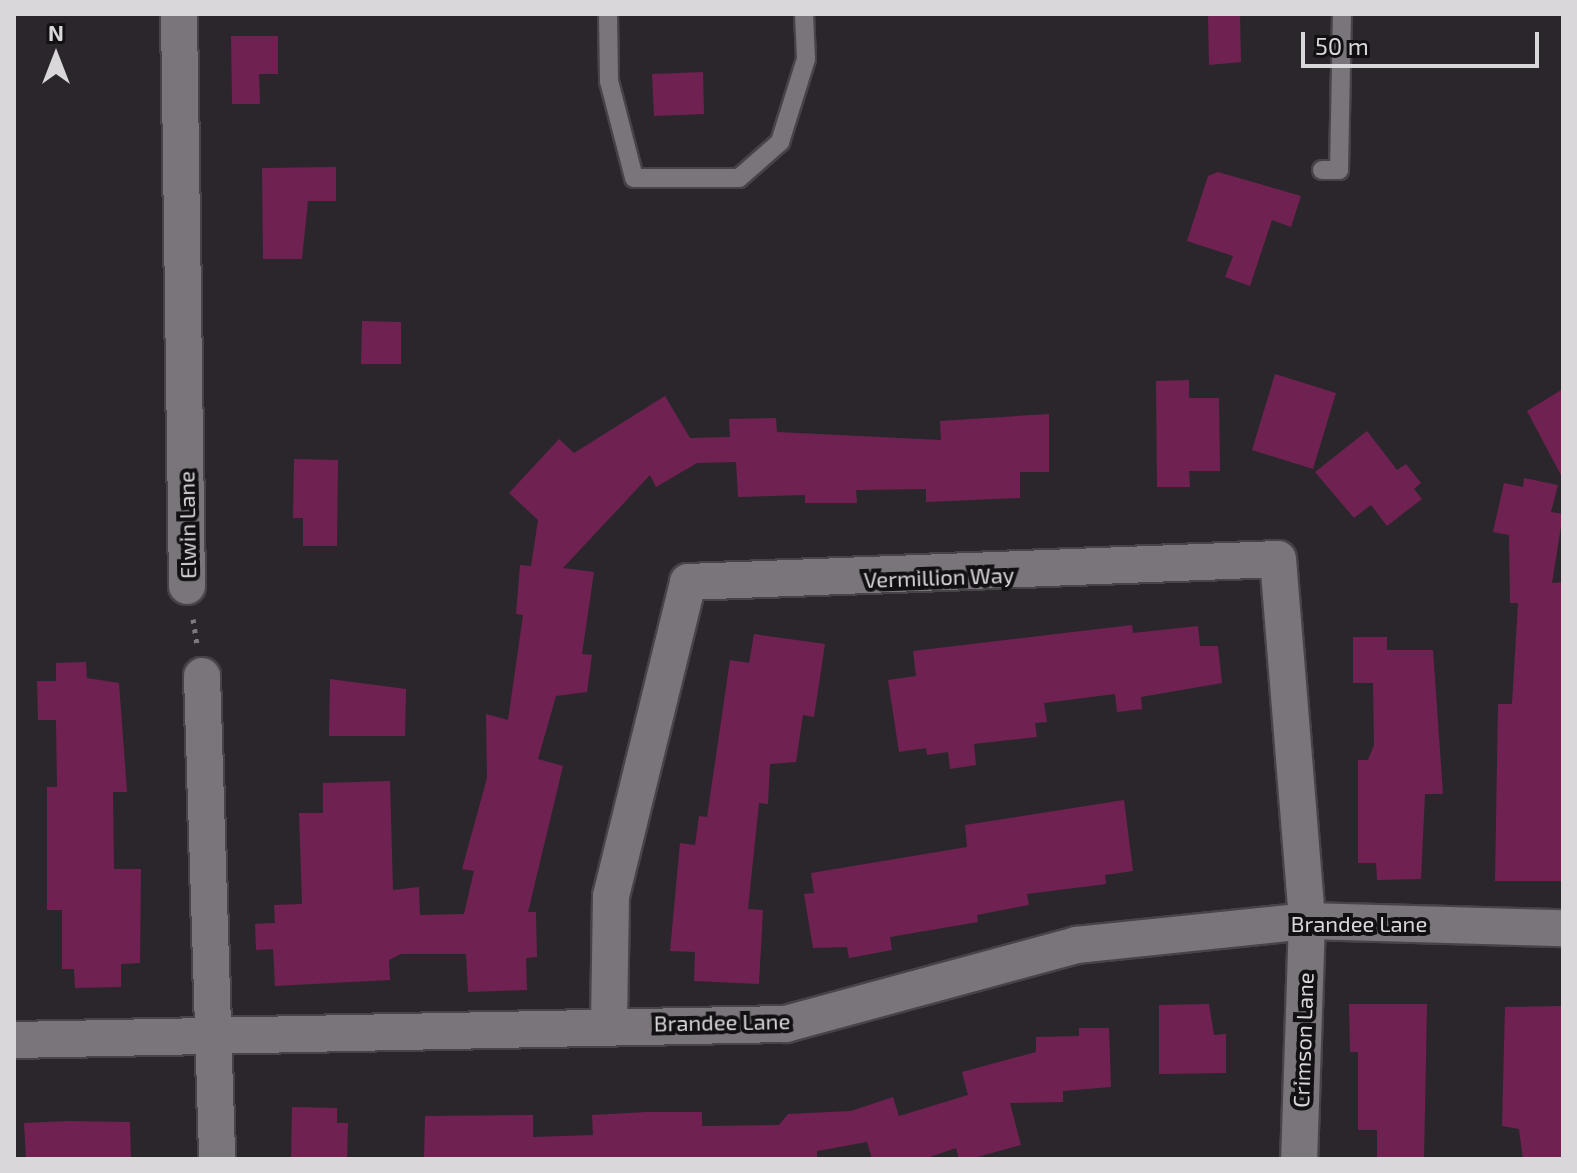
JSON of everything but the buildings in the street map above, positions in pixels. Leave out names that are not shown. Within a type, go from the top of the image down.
[{"type":"street","name":"Elwin Lane","points":[[179,14],[187,586]]},
{"type":"street","name":"Vermillion Way","points":[[609,1024],[611,896],[688,582],[1278,559],[1307,921]]},
{"type":"street","points":[[202,676],[217,1159]]},
{"type":"street","name":"Brandee Lane","points":[[14,1040],[609,1024],[786,1024],[1076,945],[1307,921],[1563,928]]},
{"type":"street","name":"Crimson Lane","points":[[1299,1159],[1307,921]]},
{"type":"lane","points":[[608,14],[609,81],[634,178],[739,178],[780,142],[806,59],[804,14]]},
{"type":"lane","points":[[1322,170],[1339,170],[1342,14]]},
{"type":"path","name":"Elwin Lane","points":[[187,586],[202,676]]}]
